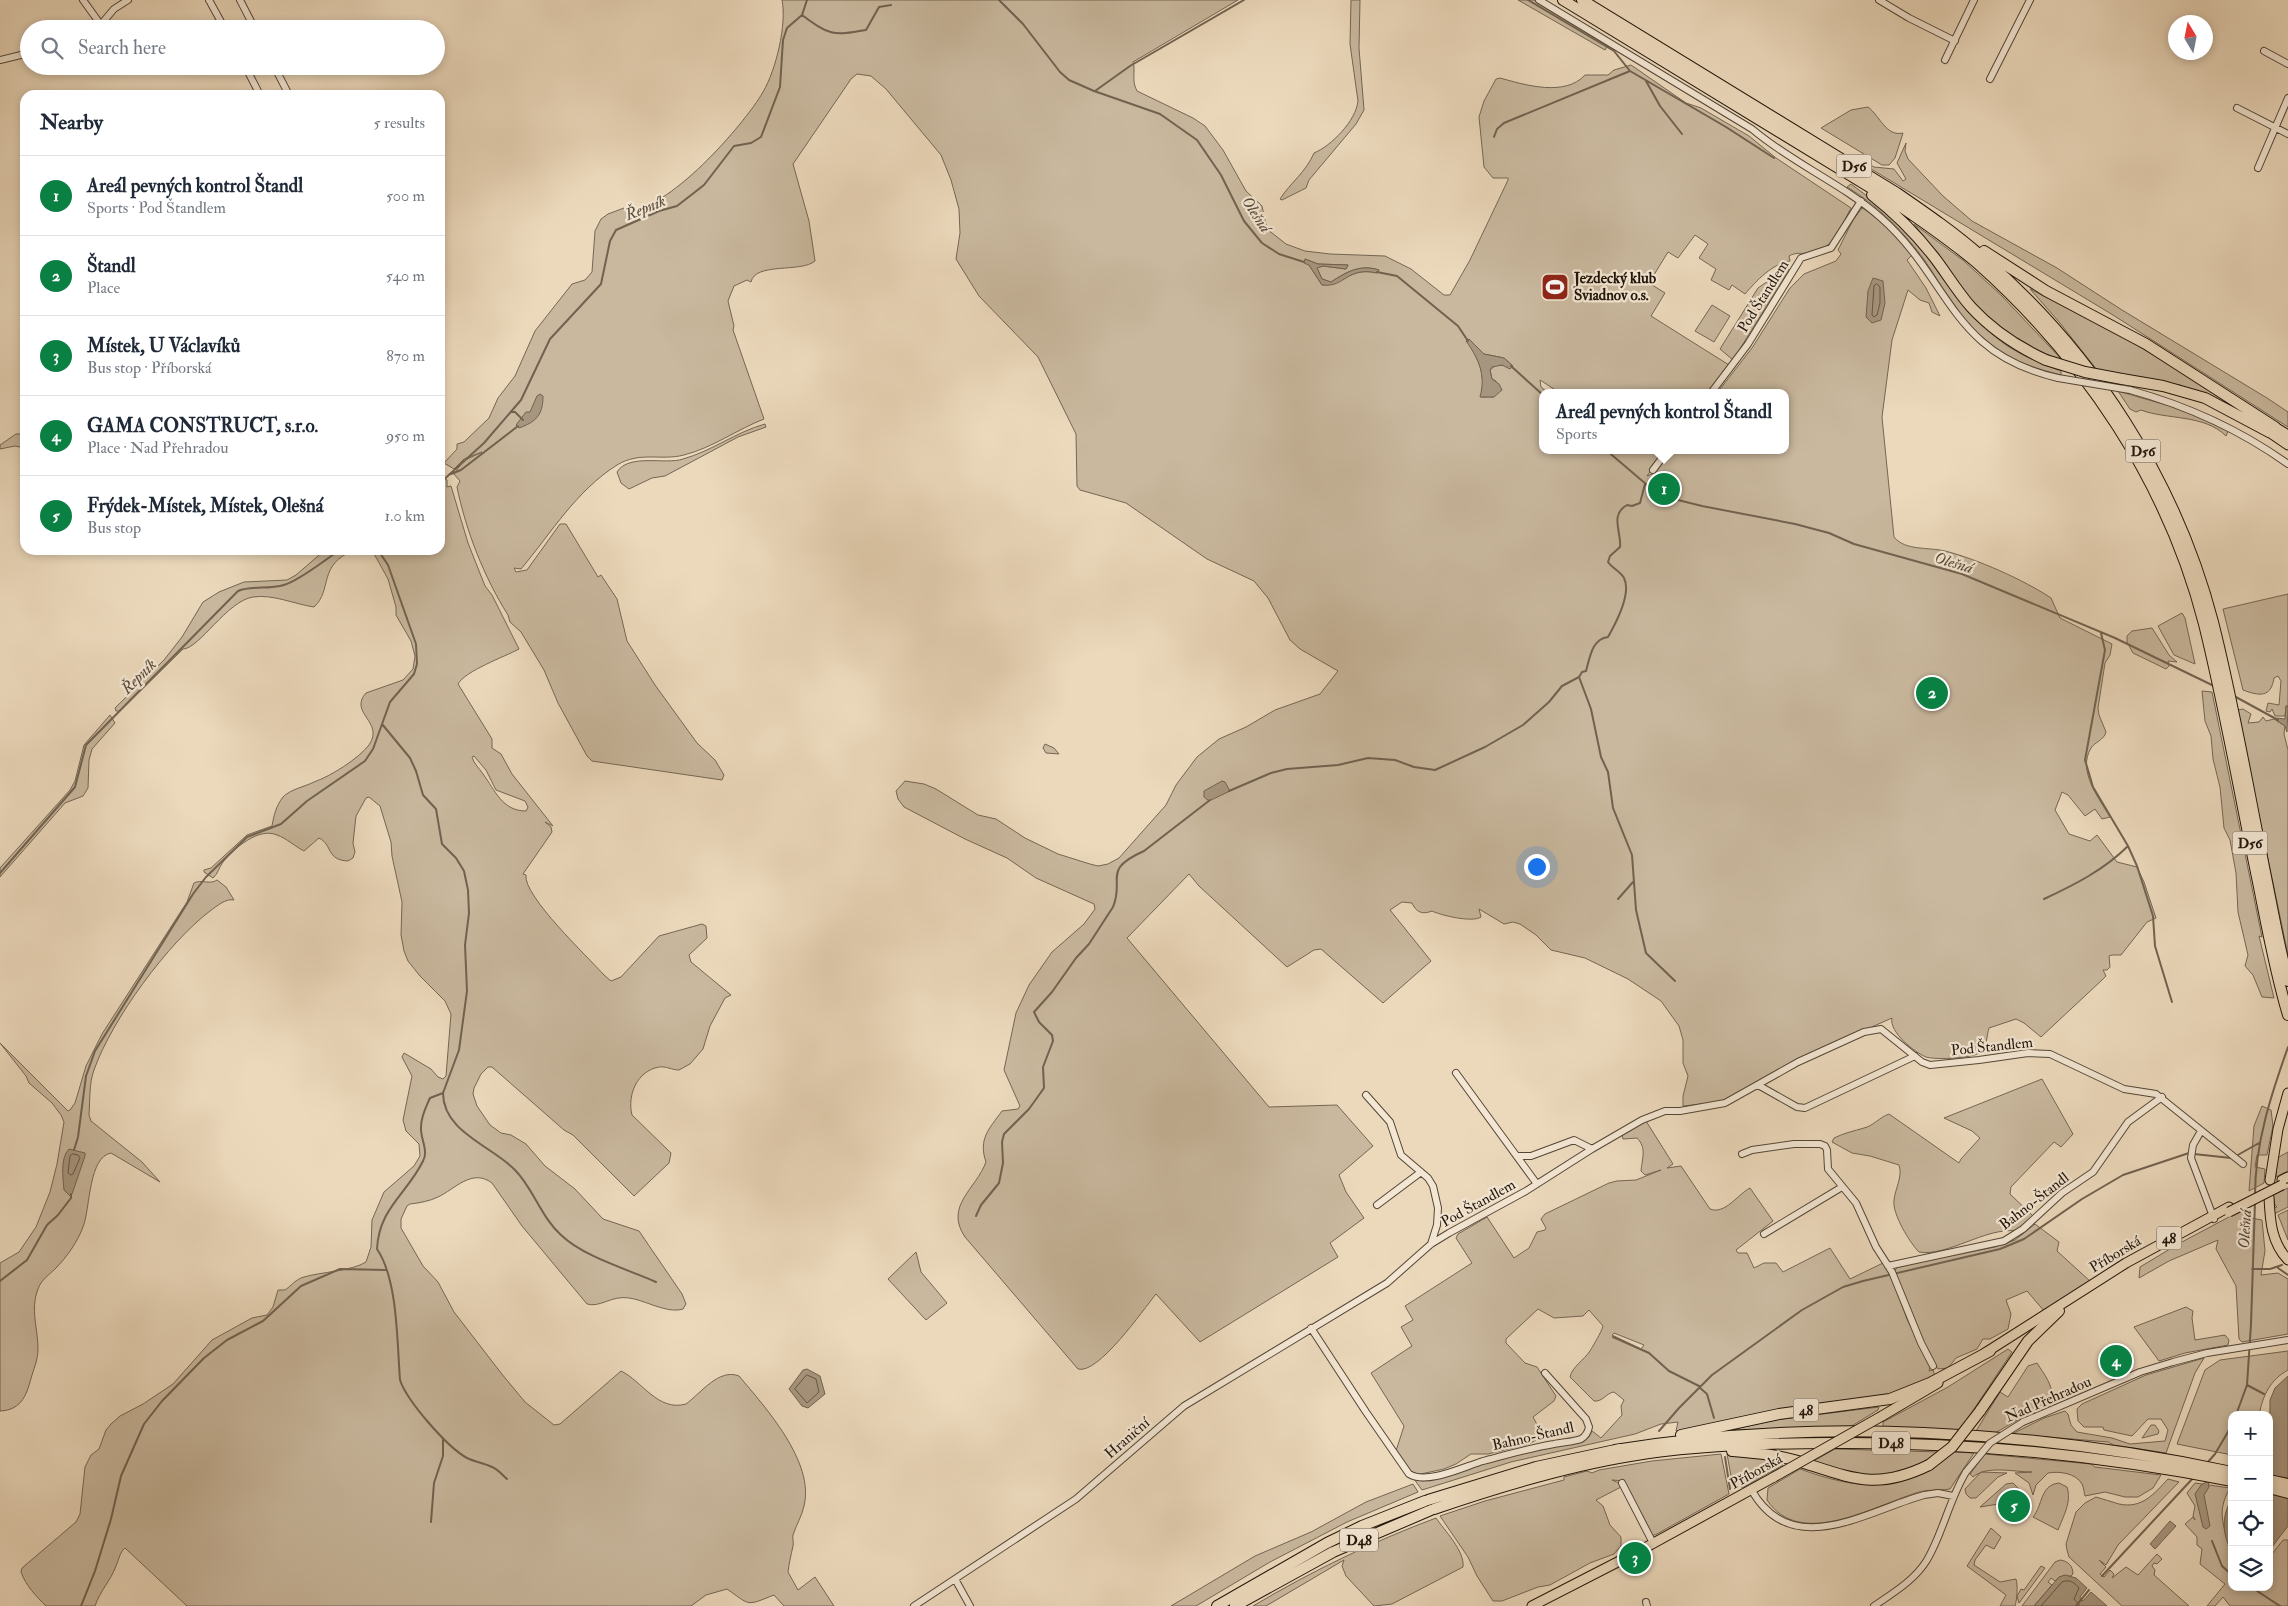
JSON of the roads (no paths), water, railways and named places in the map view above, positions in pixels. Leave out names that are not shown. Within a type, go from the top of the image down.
[{"type":"highway","name":"D56","points":[[1563,0],[1894,202],[1938,232],[1976,262],[2045,330],[2082,375],[2124,436],[2165,514],[2196,597],[2220,696],[2288,1015]]},
{"type":"highway","name":"D56","points":[[1582,0],[1897,193],[1943,226],[1981,256],[2051,324],[2094,376],[2132,432],[2164,491],[2190,552],[2213,622],[2288,980]]},
{"type":"highway","points":[[1820,158],[1868,192],[1903,222],[1935,258],[1971,307],[1995,330],[2025,350],[2046,360],[2085,372],[2163,386],[2192,394],[2272,429]]},
{"type":"highway","points":[[1943,226],[2032,284],[2146,344],[2272,429]]},
{"type":"highway","points":[[1666,1451],[1715,1450],[1766,1454],[1804,1463],[1845,1477],[1864,1480],[1902,1476],[1929,1465],[1952,1447],[1980,1411],[2028,1341],[2059,1311]]},
{"type":"highway","name":"48","points":[[1615,1450],[1779,1414],[1890,1399],[1930,1383],[1990,1350]]},
{"type":"highway","name":"D48","points":[[1235,1606],[1333,1552],[1429,1505],[1489,1480],[1536,1467],[1615,1450],[1724,1437],[1818,1433],[1915,1433],[2066,1446],[2156,1462],[2228,1471]]},
{"type":"highway","name":"D48","points":[[1217,1606],[1327,1543],[1362,1526],[1429,1505],[1552,1472],[1596,1462],[1666,1451],[1771,1443],[1915,1443],[2156,1462],[2228,1480]]},
{"type":"highway","points":[[2273,1481],[2288,1484]]},
{"type":"highway","points":[[2273,1489],[2288,1493]]},
{"type":"main road","points":[[2272,429],[2288,435]]},
{"type":"main road","points":[[2272,429],[2288,446]]},
{"type":"main road","points":[[2270,1180],[2278,1130],[2288,1093]]},
{"type":"main road","name":"Příborská","points":[[1990,1350],[2059,1311],[2213,1218],[2285,1181]]},
{"type":"main road","points":[[2269,1197],[2272,1233],[2277,1246],[2288,1260]]},
{"type":"main road","name":"Příborská","points":[[1532,1606],[1653,1543],[1882,1416],[2120,1267],[2213,1218]]},
{"type":"street","points":[[83,0],[95,20]]},
{"type":"street","points":[[105,20],[114,9],[128,0]]},
{"type":"street","points":[[210,0],[220,20]]},
{"type":"street","points":[[240,0],[250,20]]},
{"type":"street","points":[[1539,0],[1752,129],[1771,145],[1861,201],[1882,218],[1904,241],[1953,311],[1976,338],[1991,350],[2016,364],[2058,378],[2130,390],[2190,409],[2234,429],[2288,464]]},
{"type":"street","points":[[1879,0],[1909,18],[1955,41]]},
{"type":"street","points":[[1946,60],[1974,0]]},
{"type":"street","points":[[1990,79],[2030,0]]},
{"type":"street","points":[[2264,51],[2288,64]]},
{"type":"street","points":[[0,60],[20,55]]},
{"type":"street","points":[[250,75],[257,90]]},
{"type":"street","points":[[279,75],[286,90]]},
{"type":"street","points":[[2258,168],[2288,98]]},
{"type":"street","points":[[2237,108],[2288,134]]},
{"type":"street","name":"Pod Štandlem","points":[[1714,389],[1748,344],[1797,263],[1801,258],[1830,248],[1861,201]]},
{"type":"street","points":[[1653,470],[1665,454]]},
{"type":"street","name":"Pod Štandlem","points":[[1363,1297],[1387,1283],[1430,1244],[1537,1184],[1642,1120],[1665,1111],[1680,1111],[1725,1103],[1798,1062],[1873,1029],[1881,1029],[1930,1065],[2028,1053],[2050,1054],[2124,1089],[2156,1094],[2162,1097],[2243,1164]]},
{"type":"street","points":[[1758,1085],[1797,1107],[1805,1108],[1916,1056]]},
{"type":"street","name":"Pod Štandlem","points":[[1456,1073],[1537,1184]]},
{"type":"street","name":"Pod Štandlem","points":[[1366,1095],[1390,1122],[1401,1155],[1428,1178],[1433,1186],[1438,1208],[1437,1225],[1430,1244]]},
{"type":"street","name":"Bahno-Štandl","points":[[1891,1271],[2004,1241],[2023,1230],[2062,1192],[2094,1172],[2128,1122],[2162,1097]]},
{"type":"street","points":[[2201,1131],[2193,1145],[2191,1158],[2213,1218]]},
{"type":"street","name":"Pod Štandlem","points":[[1517,1156],[1531,1156],[1574,1140],[1592,1149]]},
{"type":"street","points":[[1742,1154],[1764,1148],[1820,1144],[1827,1150],[1828,1169],[1856,1203],[1876,1247],[1891,1271],[1920,1343],[1933,1366]]},
{"type":"street","points":[[1377,1205],[1420,1172]]},
{"type":"street","points":[[1764,1234],[1842,1187]]},
{"type":"street","name":"Hraniční","points":[[914,1606],[1076,1499],[1184,1406],[1363,1297]]},
{"type":"street","name":"Bahno-Štandl","points":[[1312,1328],[1366,1412],[1409,1474],[1422,1479],[1483,1461],[1579,1440],[1584,1436],[1589,1427],[1586,1419],[1545,1373]]},
{"type":"street","name":"Nad Přehradou","points":[[1874,1606],[1901,1587],[1926,1562],[1953,1496],[1966,1472],[1990,1443],[2023,1422],[2156,1366],[2189,1357],[2288,1340]]},
{"type":"street","points":[[1622,1482],[1653,1543]]},
{"type":"street","points":[[1751,1489],[1761,1505],[1780,1521],[1809,1528],[1833,1525],[1924,1495],[1938,1493],[1953,1496]]},
{"type":"street","points":[[955,1579],[970,1606]]},
{"type":"water","points":[[1305,259],[1318,264],[1348,265],[1346,269],[1323,266],[1317,268],[1322,279],[1331,282],[1354,270],[1372,268],[1379,270],[1377,273],[1359,272],[1336,283],[1322,285],[1309,265],[1304,263]]},
{"type":"water","points":[[1873,278],[1883,281],[1885,303],[1881,320],[1872,323],[1866,317],[1868,291]]},
{"type":"water","points":[[1469,339],[1484,354],[1504,358],[1513,366],[1510,369],[1502,365],[1492,367],[1490,370],[1492,379],[1499,384],[1502,390],[1494,397],[1480,397],[1482,374],[1475,354],[1466,341]]},
{"type":"water","points":[[540,394],[543,396],[543,403],[540,413],[530,423],[519,428],[516,425],[526,412],[530,412],[537,396]]},
{"type":"water","points":[[2286,706],[2288,706],[2287,732],[2285,726],[2276,720],[2277,718],[2285,719]]},
{"type":"water","points":[[1222,781],[1225,782],[1230,791],[1209,801],[1204,797],[1204,791]]},
{"type":"water","points":[[69,1149],[85,1153],[70,1196],[64,1190],[63,1174],[64,1158]]},
{"type":"water","points":[[807,1369],[820,1376],[825,1394],[808,1408],[802,1406],[789,1389],[803,1370]]},
{"type":"water","points":[[2288,1376],[2288,1526],[2273,1546],[2273,1411],[2270,1411],[2270,1400],[2275,1388]]},
{"type":"water","points":[[2208,1481],[2209,1487],[2204,1495],[2210,1526],[2206,1529],[2203,1527],[2195,1494],[2201,1485]]},
{"type":"water","points":[[2228,1505],[2228,1543],[2224,1525]]},
{"type":"water","points":[[2170,1521],[2176,1526],[2155,1549],[2150,1544]]},
{"type":"water","points":[[2065,1575],[2076,1578],[2087,1588],[2080,1597],[2081,1601],[2091,1592],[2107,1606],[2034,1606],[2059,1577]]},
{"type":"waterway","name":"Řepník","points":[[445,478],[484,443],[521,400],[550,339],[601,284],[610,241],[616,230],[659,211],[677,206],[704,185],[734,146],[751,143],[761,137],[780,87],[783,40],[787,28],[802,15],[807,0]]},
{"type":"waterway","name":"Olešná","points":[[999,0],[1023,24],[1060,72],[1069,80],[1094,91],[1160,114],[1197,140],[1221,175],[1244,221],[1262,243],[1279,254],[1304,262]]},
{"type":"waterway","points":[[1095,91],[1130,66],[1244,0]]},
{"type":"waterway","points":[[1528,0],[1614,51],[1630,71],[1726,127],[1774,158]]},
{"type":"waterway","points":[[802,15],[825,30],[845,33],[866,30],[879,7],[891,5]]},
{"type":"waterway","points":[[1494,137],[1497,129],[1504,123],[1630,71]]},
{"type":"waterway","points":[[1646,81],[1660,106],[1682,134]]},
{"type":"waterway","name":"Olešná","points":[[1377,272],[1397,276],[1458,326],[1468,341]]},
{"type":"waterway","name":"Olešná","points":[[1511,366],[1539,391]]},
{"type":"waterway","points":[[511,412],[515,412],[523,420]]},
{"type":"waterway","points":[[451,474],[461,470],[518,426]]},
{"type":"waterway","name":"Olešná","points":[[1611,454],[1653,490],[1670,498],[1795,524],[1829,533],[1854,544],[1962,574],[2115,638],[2214,686]]},
{"type":"waterway","points":[[1229,791],[1271,773],[1287,769],[1338,765],[1368,758],[1395,760],[1414,767],[1435,770],[1485,747],[1523,725],[1549,702],[1562,686],[1586,671],[1595,645],[1598,641],[1608,637],[1615,624],[1625,600],[1626,592],[1623,576],[1608,562],[1610,556],[1620,547],[1617,519],[1622,509],[1627,505],[1632,506],[1640,503],[1645,484]]},
{"type":"waterway","name":"Řepník","points":[[0,873],[75,787],[86,745],[238,591],[290,583],[333,555]]},
{"type":"waterway","points":[[74,1150],[78,1137],[86,1076],[95,1051],[193,894],[206,877],[247,837],[281,824],[307,801],[365,761],[373,749],[390,702],[414,674],[417,664],[416,644],[388,565],[381,555]]},
{"type":"waterway","points":[[2101,633],[2105,650],[2085,760],[2093,787],[2128,846],[2137,866],[2153,916],[2155,946],[2172,1002]]},
{"type":"waterway","points":[[1579,677],[1591,709],[1601,757],[1608,772],[1613,808],[1632,855],[1636,910],[1646,953],[1675,981]]},
{"type":"waterway","name":"Olešná","points":[[2234,696],[2278,720]]},
{"type":"waterway","points":[[382,724],[410,758],[423,795],[436,809],[442,844],[456,858],[464,871],[468,890],[469,913],[465,945],[467,991],[459,1050],[443,1093],[430,1098],[423,1115],[421,1131],[425,1157],[417,1173],[388,1212],[379,1235],[377,1249],[384,1262],[393,1294],[400,1380],[404,1389],[419,1411],[449,1444],[467,1458],[494,1468],[507,1479]]},
{"type":"waterway","points":[[976,1216],[981,1205],[999,1183],[1003,1163],[1002,1142],[1004,1134],[1029,1109],[1044,1088],[1043,1067],[1053,1041],[1052,1035],[1039,1022],[1034,1012],[1089,944],[1113,907],[1116,897],[1118,870],[1123,864],[1144,851],[1210,800]]},
{"type":"waterway","points":[[2044,899],[2099,870],[2128,846]]},
{"type":"waterway","points":[[1618,899],[1633,882]]},
{"type":"waterway","name":"Olešná","points":[[2255,1195],[2258,1157],[2265,1120],[2288,1047]]},
{"type":"waterway","points":[[443,1093],[445,1107],[451,1118],[470,1137],[515,1170],[527,1185],[554,1228],[570,1243],[606,1262],[656,1282]]},
{"type":"waterway","points":[[2236,1156],[2259,1143]]},
{"type":"waterway","points":[[1659,1431],[1712,1375],[1802,1310],[1843,1287],[2000,1249],[2024,1239],[2082,1199],[2123,1175],[2189,1153]]},
{"type":"waterway","points":[[2194,1154],[2231,1158]]},
{"type":"waterway","points":[[0,1281],[27,1260],[47,1225],[58,1215],[71,1198],[71,1194]]},
{"type":"waterway","name":"Olešná","points":[[2237,1411],[2247,1385],[2255,1202]]},
{"type":"waterway","points":[[2252,1269],[2270,1269],[2282,1265]]},
{"type":"waterway","points":[[2278,1268],[2288,1275]]},
{"type":"waterway","points":[[81,1606],[95,1571],[111,1519],[121,1476],[144,1424],[162,1401],[204,1358],[227,1340],[263,1321],[301,1286],[340,1269],[386,1270]]},
{"type":"waterway","points":[[1613,1337],[1649,1353],[1669,1371],[1699,1386]]},
{"type":"waterway","points":[[2247,1385],[2264,1394]]},
{"type":"waterway","points":[[1699,1387],[1707,1394],[1714,1418]]},
{"type":"waterway","name":"Olešná","points":[[2207,1463],[2215,1454],[2228,1432]]},
{"type":"waterway","points":[[431,1522],[434,1483],[443,1456],[443,1438]]},
{"type":"waterway","points":[[1725,1457],[1730,1489]]},
{"type":"waterway","name":"Olešná","points":[[2102,1576],[2194,1477]]},
{"type":"waterway","points":[[2212,1541],[2222,1566],[2228,1571]]},
{"type":"waterway","name":"Olešná","points":[[2076,1606],[2089,1590]]},
{"type":"waterway","points":[[2257,1591],[2280,1606]]},
{"type":"place","name":"Jezdecký klub Sviadnov o.s.","points":[[1555,287]]},
{"type":"place","name":"Areál pevných kontrol Štandl","points":[[1664,489]]},
{"type":"place","name":"Štandl","points":[[1932,693]]},
{"type":"place","name":"GAMA CONSTRUCT, s.r.o.","points":[[2116,1361]]},
{"type":"place","name":"Frýdek-Místek, Místek, Olešná","points":[[2014,1506]]},
{"type":"place","name":"Místek, U Václavíků","points":[[1635,1558]]}]
